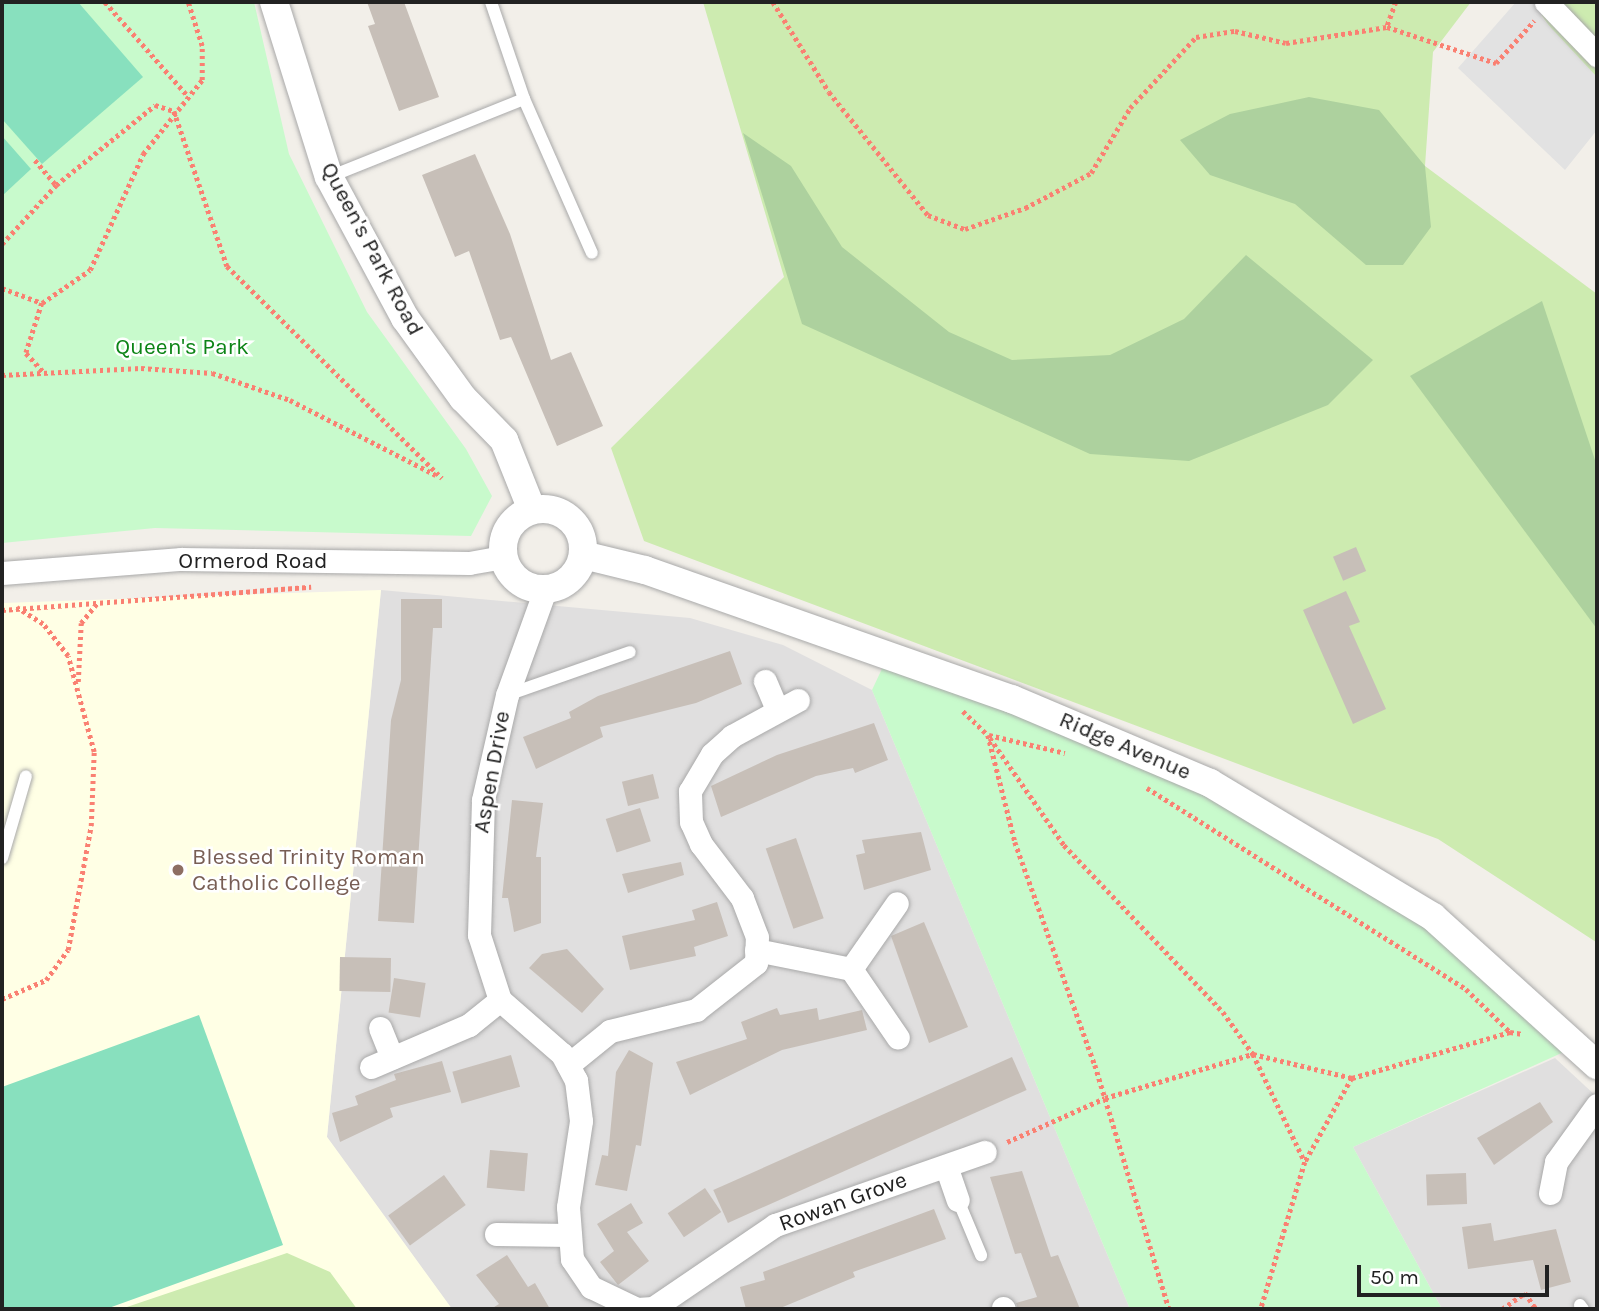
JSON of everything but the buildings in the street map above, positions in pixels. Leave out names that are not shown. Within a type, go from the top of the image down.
[{"type":"street","name":"Queen's Park Road","points":[[274,2],[329,177],[405,318],[463,398],[505,440],[532,510]]},
{"type":"street","points":[[1548,4],[1597,55]]},
{"type":"street","points":[[532,510],[570,518],[583,555],[570,579],[545,590],[523,584],[503,557],[505,533],[532,510]]},
{"type":"street","name":"Ridge Avenue","points":[[583,555],[645,570],[1012,699],[1210,783],[1433,917],[1597,1065]]},
{"type":"street","name":"Ormerod Road","points":[[2,573],[181,559],[469,563],[503,557]]},
{"type":"street","name":"Aspen Drive","points":[[545,590],[507,695],[483,800],[476,877],[479,935],[500,1000],[568,1065]]},
{"type":"street","points":[[637,1309],[591,1287],[572,1259],[570,1235],[581,1121],[568,1065],[610,1031],[696,1010],[756,963],[757,950],[742,898],[691,821],[690,791],[712,754],[788,705],[765,681]]},
{"type":"street","points":[[851,969],[897,903]]},
{"type":"street","points":[[757,950],[851,969],[898,1038]]},
{"type":"street","points":[[371,1067],[469,1025],[500,1000]]},
{"type":"street","points":[[380,1028],[392,1058]]},
{"type":"street","points":[[1550,1193],[1556,1161],[1597,1105]]},
{"type":"street","name":"Rowan Grove","points":[[637,1309],[653,1308],[775,1225],[985,1152]]},
{"type":"street","points":[[946,1166],[958,1200]]},
{"type":"street","points":[[496,1234],[570,1235]]},
{"type":"lane","points":[[491,2],[524,99],[592,253]]},
{"type":"lane","points":[[329,177],[524,99]]},
{"type":"lane","points":[[507,695],[630,652]]},
{"type":"lane","points":[[2,858],[26,776]]},
{"type":"lane","points":[[958,1200],[981,1255]]},
{"type":"path","points":[[104,2],[188,96]]},
{"type":"path","points":[[43,371],[26,353],[41,303],[90,270],[144,153],[174,111],[202,80],[202,46],[188,2]]},
{"type":"path","points":[[773,2],[829,92],[928,215],[965,229],[1025,208],[1091,173],[1130,108],[1196,37],[1235,32],[1286,43],[1387,27],[1496,63],[1548,4]]},
{"type":"path","points":[[1387,27],[1396,2]]},
{"type":"path","points":[[2,244],[56,185],[155,105],[174,111]]},
{"type":"path","points":[[2,375],[43,371],[212,373],[290,400],[442,478],[227,266],[174,111]]},
{"type":"path","points":[[35,160],[56,185]]},
{"type":"path","points":[[2,288],[41,303]]},
{"type":"path","points":[[2,610],[321,587]]},
{"type":"path","points":[[78,686],[81,623],[97,603]]},
{"type":"path","points":[[2,999],[46,980],[68,950],[91,826],[94,752],[68,656],[43,624],[17,608]]},
{"type":"path","points":[[958,707],[988,735],[1064,845],[1223,1012],[1253,1054],[1305,1162]]},
{"type":"path","points":[[988,735],[1077,756]]},
{"type":"path","points":[[988,735],[1015,842],[1105,1098],[1169,1309]]},
{"type":"path","points":[[1135,783],[1466,989],[1510,1032]]},
{"type":"path","points":[[985,1152],[1105,1098],[1253,1054],[1352,1078],[1510,1032],[1537,1037]]},
{"type":"path","points":[[1262,1309],[1305,1162],[1352,1078]]},
{"type":"path","points":[[1502,1309],[1525,1293],[1536,1309]]},
{"type":"shaded area","points":[[1516,2],[1546,2],[1541,17],[1597,77],[1597,130],[1565,170],[1458,68]]},
{"type":"shaded area","points":[[381,590],[690,618],[783,645],[872,690],[1130,1309],[452,1309],[327,1137]]},
{"type":"shaded area","name":"Blessed Trinity Roman Catholic College","points":[[381,590],[327,1137],[452,1309],[2,1309],[2,603]]},
{"type":"shaded area","points":[[1555,1058],[1597,1097],[1597,1309],[1442,1309],[1353,1147]]},
{"type":"green space","name":"Queen's Park","points":[[2,2],[254,2],[289,154],[367,312],[466,449],[492,496],[471,536],[155,528],[2,543]]},
{"type":"green space","points":[[2,2],[78,2],[143,77],[42,164],[2,119]]},
{"type":"green space","points":[[703,2],[1471,2],[1433,52],[1425,166],[1597,294],[1596,942],[1438,839],[644,541],[611,448],[784,277]]},
{"type":"green space","points":[[1533,2],[1597,2],[1597,98]]},
{"type":"green space","points":[[1309,97],[1379,110],[1425,166],[1431,227],[1403,265],[1366,265],[1295,204],[1210,175],[1180,140],[1230,114]]},
{"type":"green space","points":[[743,133],[791,166],[842,247],[949,332],[1012,360],[1110,355],[1184,319],[1246,255],[1373,360],[1328,405],[1189,461],[1090,454],[802,324]]},
{"type":"green space","points":[[2,136],[31,169],[2,196]]},
{"type":"green space","points":[[1542,301],[1597,466],[1597,629],[1410,376]]},
{"type":"green space","points":[[887,658],[1012,699],[1336,857],[1577,1046],[1353,1147],[1442,1309],[1130,1309],[872,690]]},
{"type":"green space","points":[[199,1015],[283,1245],[106,1309],[2,1309],[2,1087]]},
{"type":"green space","points":[[287,1253],[330,1272],[357,1309],[121,1309]]},
{"type":"place","name":"Blessed Trinity Roman Catholic College","points":[[178,870]]}]
